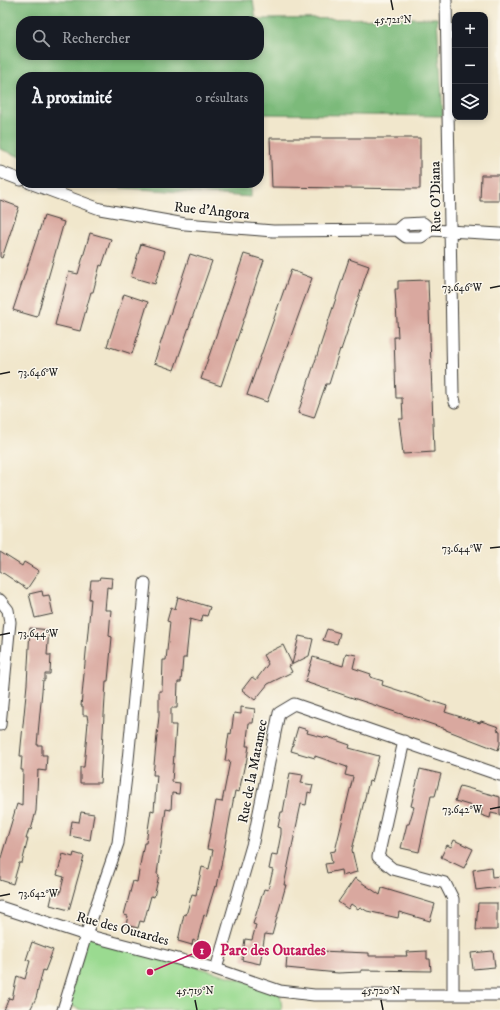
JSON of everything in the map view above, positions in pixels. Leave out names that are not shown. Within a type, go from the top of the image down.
[{"type":"street","name":"Rue O'Diana","points":[[446,0],[454,398]]},
{"type":"street","points":[[0,172],[16,178]]},
{"type":"street","name":"Rue d'Angora","points":[[43,188],[100,210],[185,224],[273,231],[397,230],[406,237],[421,237],[431,230],[500,234]]},
{"type":"street","points":[[63,1010],[86,935],[118,844],[128,760],[145,583]]},
{"type":"street","points":[[0,600],[8,610],[10,622],[0,725]]},
{"type":"street","name":"Rue de la Matamec","points":[[216,969],[253,842],[279,713],[294,704],[500,775]]},
{"type":"street","points":[[404,741],[378,858],[393,869],[445,883],[453,900],[453,995]]},
{"type":"street","name":"Rue des Outardes","points":[[0,907],[86,935],[216,969],[280,991],[314,995],[500,995]]},
{"type":"green space","points":[[0,0],[253,0],[256,16],[16,16],[16,60],[264,60],[264,19],[437,18],[443,116],[264,114],[264,72],[16,72],[16,155],[0,149]]},
{"type":"green space","points":[[127,188],[251,188],[251,197]]},
{"type":"green space","points":[[86,935],[280,991],[282,1010],[82,1010],[66,1004]]},
{"type":"building","points":[[270,138],[420,138],[420,189],[272,187]]},
{"type":"building","points":[[481,175],[499,175],[499,201],[480,201]]},
{"type":"building","points":[[0,200],[19,207],[2,258],[0,257]]},
{"type":"building","points":[[44,216],[64,222],[37,317],[13,310]]},
{"type":"building","points":[[90,233],[111,239],[102,266],[100,265],[80,331],[55,325],[69,272],[78,274]]},
{"type":"building","points":[[141,244],[165,251],[155,284],[131,277]]},
{"type":"building","points":[[190,254],[212,261],[174,370],[154,363]]},
{"type":"building","points":[[244,254],[264,260],[221,386],[201,379]]},
{"type":"building","points":[[349,259],[369,266],[329,384],[326,384],[314,418],[298,413]]},
{"type":"building","points":[[291,270],[312,278],[267,402],[247,395]]},
{"type":"building","points":[[428,280],[434,452],[403,454],[399,419],[403,419],[402,398],[396,398],[394,337],[398,337],[395,289],[398,289],[398,281]]},
{"type":"building","points":[[124,294],[148,302],[132,354],[107,346]]},
{"type":"building","points":[[0,552],[22,566],[24,562],[39,571],[27,589],[0,571]]},
{"type":"building","points":[[100,577],[112,578],[111,588],[107,587],[105,610],[111,610],[109,636],[112,637],[108,681],[106,681],[100,783],[80,783],[80,767],[84,767],[88,722],[87,715],[83,715],[83,706],[81,706],[91,599],[89,599],[91,580],[99,580]]},
{"type":"building","points":[[42,591],[43,596],[49,595],[53,614],[35,618],[29,594]]},
{"type":"building","points":[[178,597],[210,607],[207,616],[203,615],[201,622],[190,619],[186,658],[183,658],[181,682],[178,682],[177,708],[171,708],[171,725],[176,725],[172,782],[180,783],[179,794],[172,793],[171,810],[166,809],[157,874],[159,875],[154,897],[151,896],[144,922],[140,921],[138,928],[126,925],[128,916],[124,915],[133,881],[137,882],[144,843],[146,843],[151,810],[154,811],[157,775],[153,775],[159,716],[159,691],[162,691],[163,660],[166,660],[170,622],[167,621],[171,607],[175,609]]},
{"type":"building","points":[[30,628],[49,630],[47,655],[51,655],[50,674],[45,674],[45,680],[43,680],[37,745],[42,745],[42,755],[47,755],[46,771],[38,770],[36,811],[31,830],[29,829],[26,839],[28,839],[22,863],[19,863],[13,884],[0,880],[0,861],[17,804],[22,806],[23,770],[21,770],[22,756],[20,756],[27,684]]},
{"type":"building","points":[[327,629],[340,633],[337,644],[323,640]]},
{"type":"building","points":[[299,636],[313,639],[309,656],[289,666],[292,672],[268,684],[255,700],[242,690],[252,677],[256,680],[268,664],[263,655],[283,645],[292,664]]},
{"type":"building","points":[[346,653],[356,655],[353,668],[371,674],[370,677],[383,681],[382,685],[447,706],[445,712],[480,723],[481,721],[499,727],[497,730],[500,731],[500,744],[498,750],[446,729],[305,682],[313,657],[343,666]]},
{"type":"building","points":[[241,707],[255,709],[253,723],[249,723],[246,746],[249,746],[246,764],[245,763],[239,792],[235,791],[217,887],[215,886],[206,916],[204,915],[197,942],[193,940],[192,945],[178,941],[184,914],[186,915],[192,894],[196,895],[202,867],[209,869],[213,850],[207,849],[216,801],[222,802],[230,761],[225,761],[229,733],[231,734],[234,713],[241,714]]},
{"type":"building","points":[[298,727],[308,730],[307,733],[327,737],[350,745],[349,748],[379,756],[372,782],[369,781],[352,850],[357,872],[342,876],[341,870],[327,873],[325,864],[332,863],[330,852],[335,851],[353,777],[345,775],[347,767],[315,756],[315,758],[291,751]]},
{"type":"building","points":[[420,769],[441,774],[435,796],[431,796],[419,852],[401,848],[407,824],[409,824],[414,807],[411,806]]},
{"type":"building","points":[[290,773],[303,775],[301,783],[313,785],[311,793],[308,792],[306,805],[301,804],[284,885],[286,885],[272,935],[265,934],[260,964],[242,960],[245,939],[252,940],[256,925],[253,924],[264,889],[268,890],[273,870],[269,869],[272,854],[277,855],[281,834],[281,828],[278,827],[281,812],[283,812]]},
{"type":"building","points":[[460,786],[500,797],[500,815],[491,813],[490,818],[481,815],[482,809],[455,801]]},
{"type":"building","points":[[81,812],[94,814],[90,840],[70,836],[72,821],[79,822]]},
{"type":"building","points":[[454,840],[473,849],[464,868],[441,857],[447,845],[451,847]]},
{"type":"building","points":[[74,853],[84,856],[69,910],[50,905],[53,892],[60,894],[64,877],[57,875],[63,854],[73,857]]},
{"type":"building","points":[[491,867],[492,877],[500,876],[500,887],[476,890],[473,870]]},
{"type":"building","points":[[355,878],[380,895],[382,888],[435,904],[430,921],[399,912],[398,918],[367,911],[360,907],[358,909],[351,904],[348,909],[338,902]]},
{"type":"building","points":[[478,903],[497,903],[497,930],[476,930]]},
{"type":"building","points":[[32,942],[53,950],[45,971],[43,970],[36,998],[30,1010],[4,1010],[9,998],[12,999],[17,976],[25,979],[30,961],[26,960]]},
{"type":"building","points":[[296,950],[319,953],[319,951],[369,953],[369,956],[407,956],[406,952],[427,951],[427,959],[430,959],[431,971],[361,970],[361,972],[338,973],[286,968],[287,955],[295,956]]},
{"type":"building","points":[[493,951],[495,967],[473,969],[471,953]]},
{"type":"place","name":"Parc des Outardes","points":[[150,972]]}]
